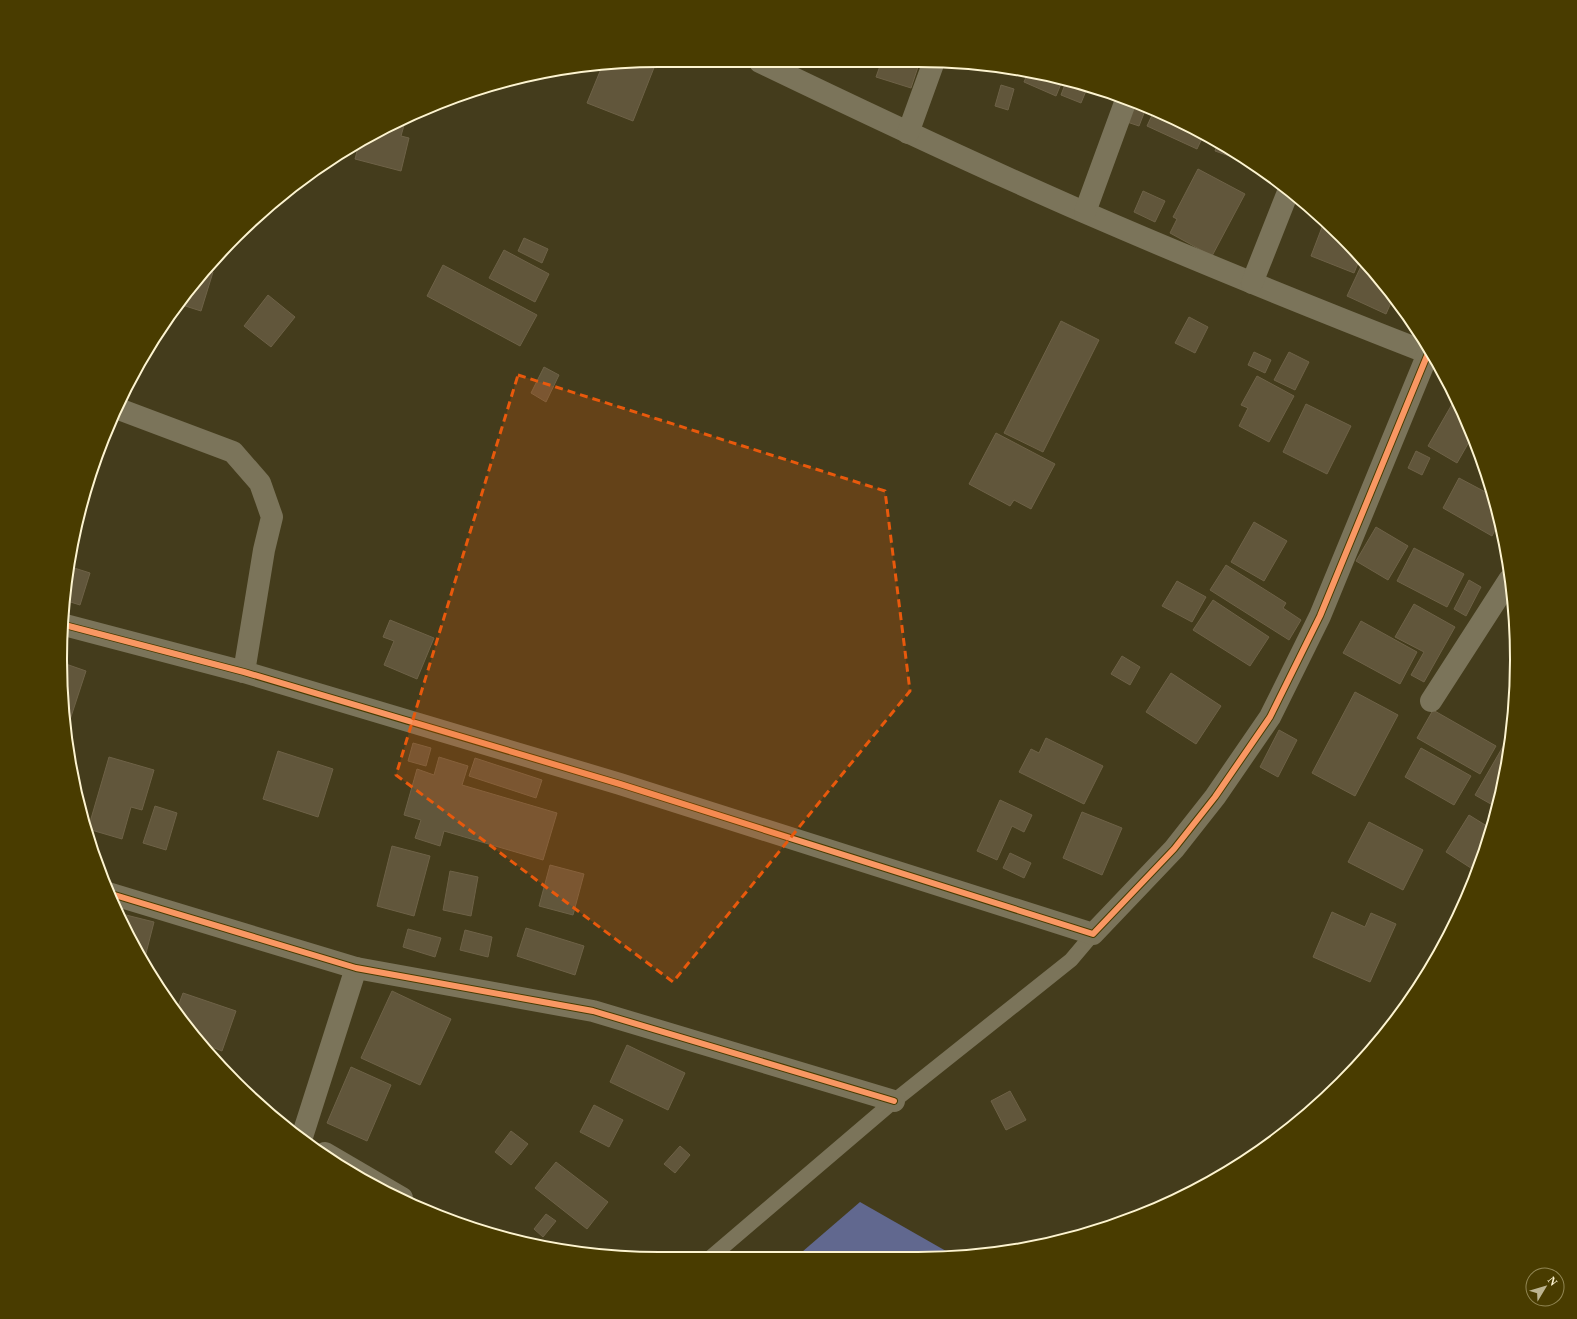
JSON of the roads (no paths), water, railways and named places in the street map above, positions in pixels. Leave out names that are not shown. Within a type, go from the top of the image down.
[{"type":"street","points":[[770,67],[908,133],[1085,212],[1252,283],[1423,350]]},
{"type":"street","points":[[908,133],[932,67]]},
{"type":"street","points":[[1085,212],[1124,104]]},
{"type":"street","points":[[1252,283],[1286,196]]},
{"type":"street","points":[[68,626],[244,672],[620,784],[1093,934],[1183,837],[1215,797],[1270,717],[1320,616],[1426,356]]},
{"type":"street","points":[[122,410],[233,452],[260,483],[272,516],[264,550],[244,672]]},
{"type":"street","points":[[1430,701],[1505,586]]},
{"type":"street","points":[[116,895],[356,968],[593,1011],[894,1101]]},
{"type":"street","points":[[304,1133],[356,968]]},
{"type":"lane","points":[[717,1252],[894,1101],[1071,960],[1093,934]]}]
